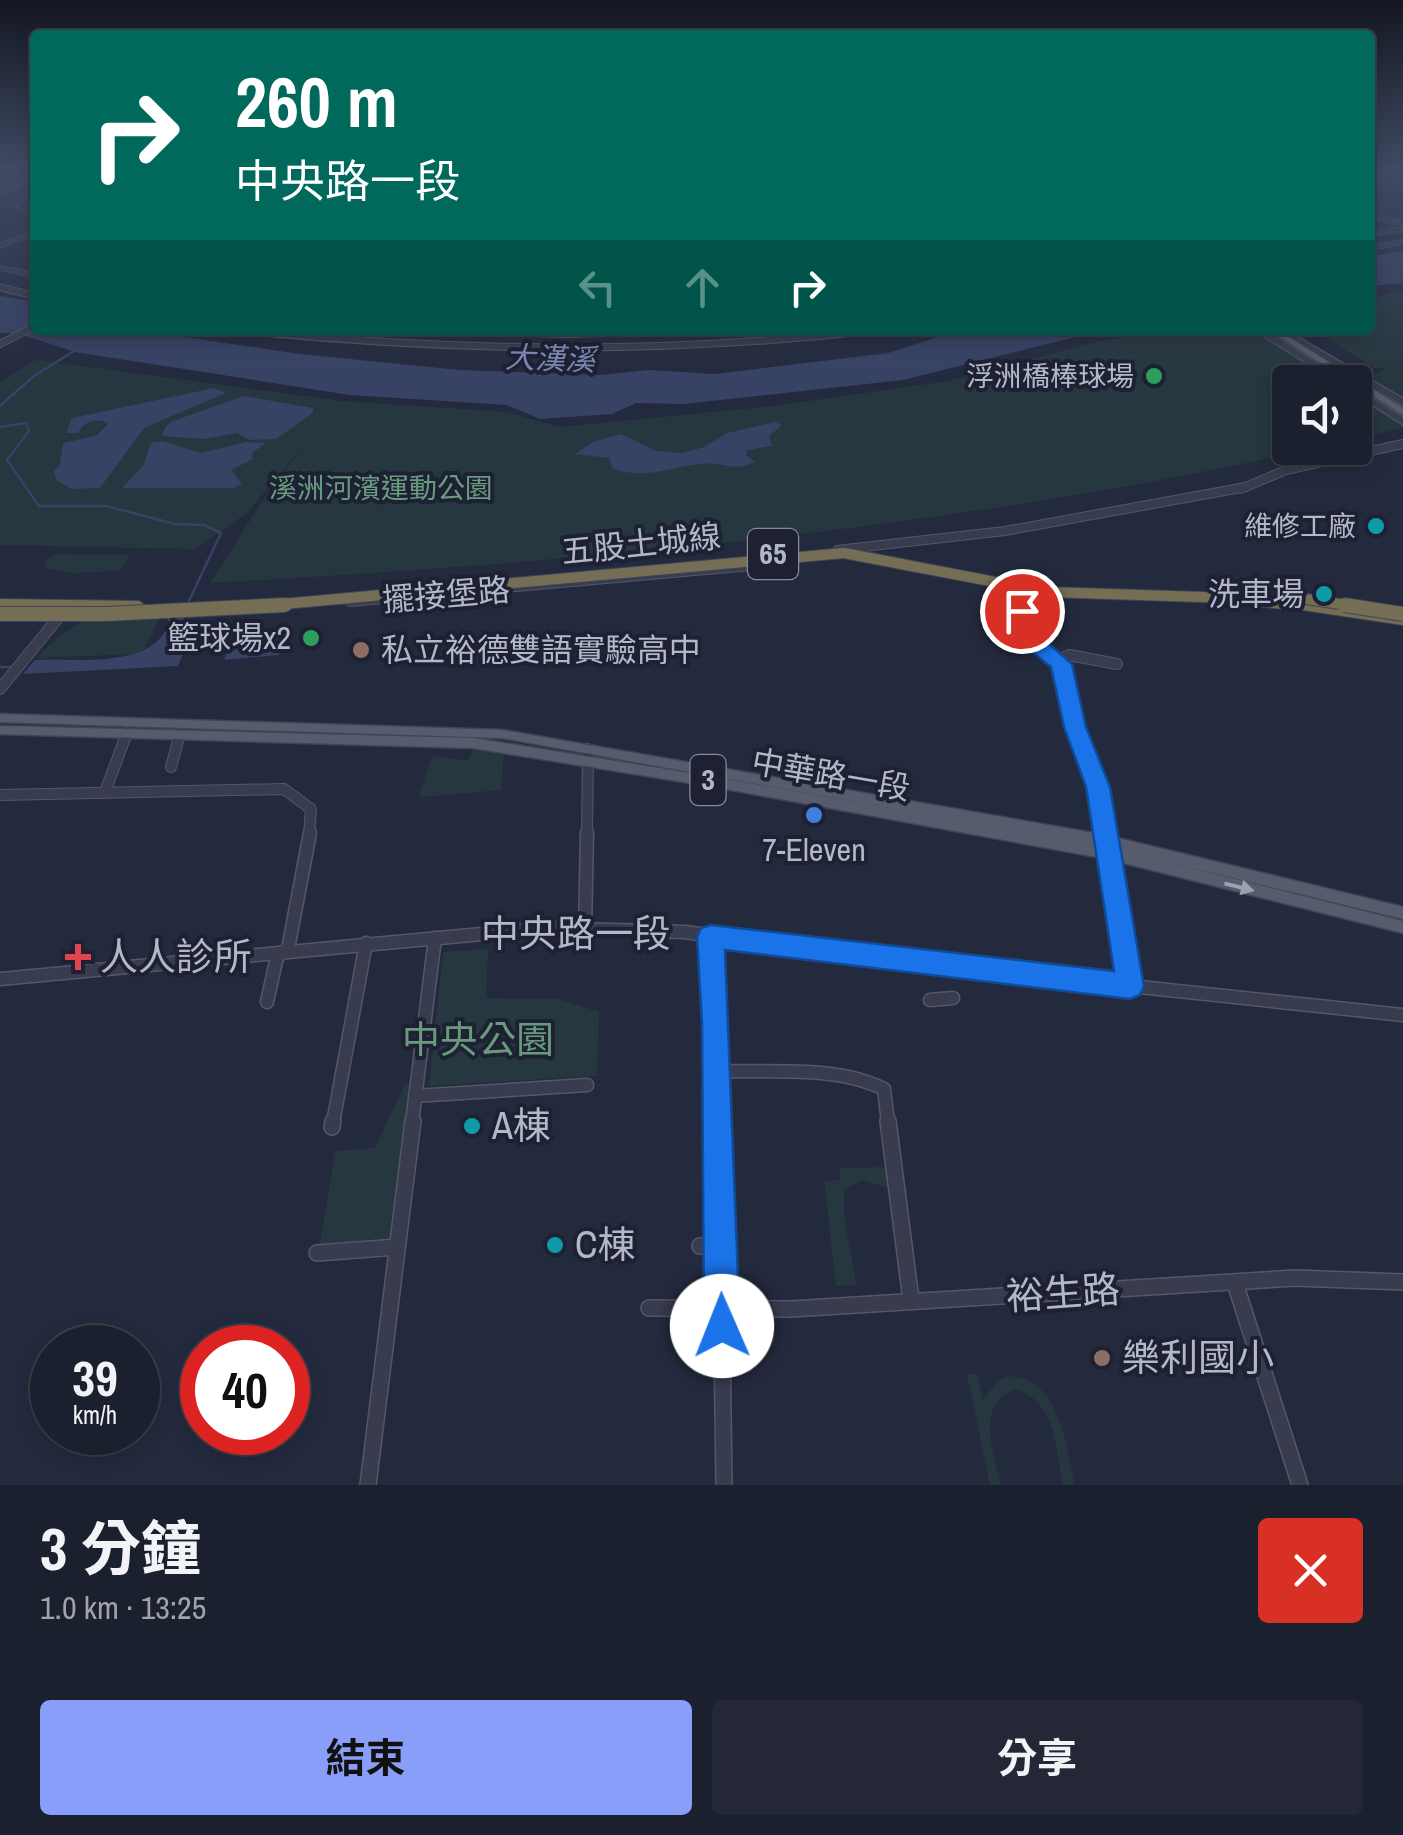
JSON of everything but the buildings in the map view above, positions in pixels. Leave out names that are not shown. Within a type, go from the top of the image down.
[{"type":"highway","name":"五股土城線","points":[[0,608],[138,609],[373,599],[844,553],[916,563],[1017,589],[1233,597],[1403,618]]},
{"type":"highway","points":[[0,608],[138,609]]},
{"type":"main road","points":[[1270,335],[1318,365]]},
{"type":"main road","points":[[1283,335],[1403,410]]},
{"type":"main road","points":[[1372,396],[1403,410]]},
{"type":"main road","name":"中華路一段","points":[[0,718],[475,732],[1106,847],[1403,914]]},
{"type":"main road","name":"中華路一段","points":[[0,730],[474,743],[588,755]]},
{"type":"main road","name":"中華路一段","points":[[1106,847],[1403,927]]},
{"type":"street","points":[[1375,247],[1403,240]]},
{"type":"street","points":[[0,268],[30,274]]},
{"type":"street","points":[[0,287],[30,295]]},
{"type":"street","points":[[0,342],[30,326]]},
{"type":"street","points":[[300,335],[424,345],[575,348],[750,343],[828,335]]},
{"type":"street","points":[[1286,335],[1331,358],[1403,410]]},
{"type":"street","name":"擺接堡路","points":[[0,608],[93,610],[388,601],[780,563],[1053,522],[1246,487],[1286,470],[1403,444]]},
{"type":"street","points":[[28,610],[45,618],[48,630]]},
{"type":"street","points":[[0,689],[62,610]]},
{"type":"street","points":[[48,630],[93,610]]},
{"type":"street","points":[[1022,611],[1038,646],[1061,664]]},
{"type":"street","points":[[1117,664],[1069,656],[1061,659],[1075,727],[1098,787],[1130,986]]},
{"type":"street","points":[[106,792],[127,732]]},
{"type":"street","points":[[171,767],[180,734]]},
{"type":"street","points":[[585,929],[588,755]]},
{"type":"street","points":[[0,795],[284,788],[311,809],[288,949],[278,957],[267,1002]]},
{"type":"street","name":"中央路一段","points":[[0,979],[288,949],[546,928],[585,929],[711,937],[1403,1015]]},
{"type":"street","points":[[711,937],[718,1071],[724,1485]]},
{"type":"street","points":[[368,1485],[435,938]]},
{"type":"street","points":[[332,1127],[366,943]]},
{"type":"street","points":[[930,1000],[953,998]]},
{"type":"street","points":[[718,1071],[864,1080],[875,1082],[884,1090],[910,1300]]},
{"type":"street","points":[[416,1096],[588,1085]]},
{"type":"street","points":[[700,1246],[720,1245]]},
{"type":"street","points":[[317,1253],[397,1247]]},
{"type":"street","name":"裕生路","points":[[649,1308],[791,1309],[1295,1278],[1403,1282]]},
{"type":"street","points":[[1235,1283],[1300,1485]]},
{"type":"green space","name":"溪洲河濱運動公園","points":[[1403,291],[1403,428],[1372,435],[1372,376],[1386,368],[1374,368],[1322,335],[1375,335],[1375,297]]},
{"type":"green space","name":"溪洲河濱運動公園","points":[[1139,335],[1296,335],[1350,365],[1272,365],[1272,457],[1043,500],[905,521],[628,552],[210,583],[271,488],[311,437],[247,513],[195,549],[0,545],[0,382],[36,360],[342,401],[506,412],[560,427],[774,406],[948,381],[1104,340]]},
{"type":"green space","points":[[55,554],[128,555],[118,571],[71,573],[45,568],[45,562]]},
{"type":"green space","points":[[160,617],[145,648],[135,654],[37,658],[79,624],[106,618]]},
{"type":"green space","points":[[473,749],[504,753],[501,790],[419,797],[432,756],[468,761]]},
{"type":"green space","name":"中央公園","points":[[488,949],[486,998],[559,999],[599,1012],[597,1076],[429,1086],[443,952]]},
{"type":"green space","points":[[411,1082],[391,1238],[320,1244],[335,1151],[375,1148],[405,1084]]},
{"type":"green space","points":[[886,1167],[889,1188],[862,1180],[845,1190],[845,1223],[856,1285],[836,1286],[824,1181],[841,1180],[840,1168]]},
{"type":"green space","points":[[967,1374],[977,1374],[983,1400],[998,1381],[1008,1376],[1026,1380],[1040,1389],[1058,1417],[1075,1485],[1063,1485],[1047,1415],[1039,1404],[1016,1390],[1003,1396],[991,1417],[992,1445],[1001,1485],[990,1485]]},
{"type":"water","points":[[1403,250],[1403,283],[1375,286],[1375,256]]},
{"type":"water","points":[[0,296],[30,301],[30,335],[169,335],[300,354],[460,370],[602,375],[648,370],[715,374],[888,353],[944,335],[1083,335],[903,380],[683,404],[636,403],[612,414],[540,419],[507,405],[350,395],[75,352],[16,333],[0,333]]},
{"type":"water","points":[[214,388],[226,393],[144,428],[100,488],[72,489],[56,480],[54,471],[60,465],[63,443],[96,436],[108,424],[91,421],[78,433],[66,433],[72,418]]},
{"type":"water","points":[[244,396],[313,408],[313,413],[276,439],[250,440],[237,433],[204,439],[162,436],[173,421]]},
{"type":"water","points":[[775,422],[782,425],[769,436],[772,446],[747,450],[746,455],[755,462],[740,467],[701,464],[636,473],[613,469],[609,458],[575,454],[593,442],[621,434],[656,451],[682,453],[704,447],[727,433]]},
{"type":"water","points":[[163,441],[201,453],[246,442],[266,443],[252,453],[253,459],[231,470],[242,484],[234,488],[122,488],[143,466],[151,443]]},
{"type":"water","points":[[192,614],[179,641],[187,644],[178,666],[23,674],[35,660],[131,655],[161,637],[169,622],[165,616]]},
{"type":"water","points":[[286,630],[279,655],[224,660],[241,636],[255,631]]},
{"type":"waterway","points":[[0,406],[34,376],[74,351]]},
{"type":"waterway","points":[[0,427],[26,423],[29,431],[7,460],[39,506],[106,506],[175,524],[204,525],[221,533],[188,603]]},
{"type":"waterway","points":[[0,667],[12,667]]},
{"type":"place","name":"浮洲橋棒球場","points":[[1154,376]]},
{"type":"place","name":"維修工廠","points":[[1376,526]]},
{"type":"place","name":"洗車場","points":[[1324,594]]},
{"type":"place","name":"籃球場x2","points":[[311,638]]},
{"type":"place","name":"私立裕德雙語實驗高中","points":[[361,650]]},
{"type":"place","name":"7-Eleven","points":[[814,815]]},
{"type":"place","name":"人人診所","points":[[78,957]]},
{"type":"place","name":"A棟","points":[[472,1126]]},
{"type":"place","name":"C棟","points":[[555,1245]]},
{"type":"place","name":"樂利國小","points":[[1102,1358]]},
{"type":"route","points":[[722,1326],[711,937],[1130,986],[1098,787],[1075,727],[1061,664],[1038,646],[1022,611]]},
{"type":"water label","name":"大漢溪","points":[[550,359]]}]
